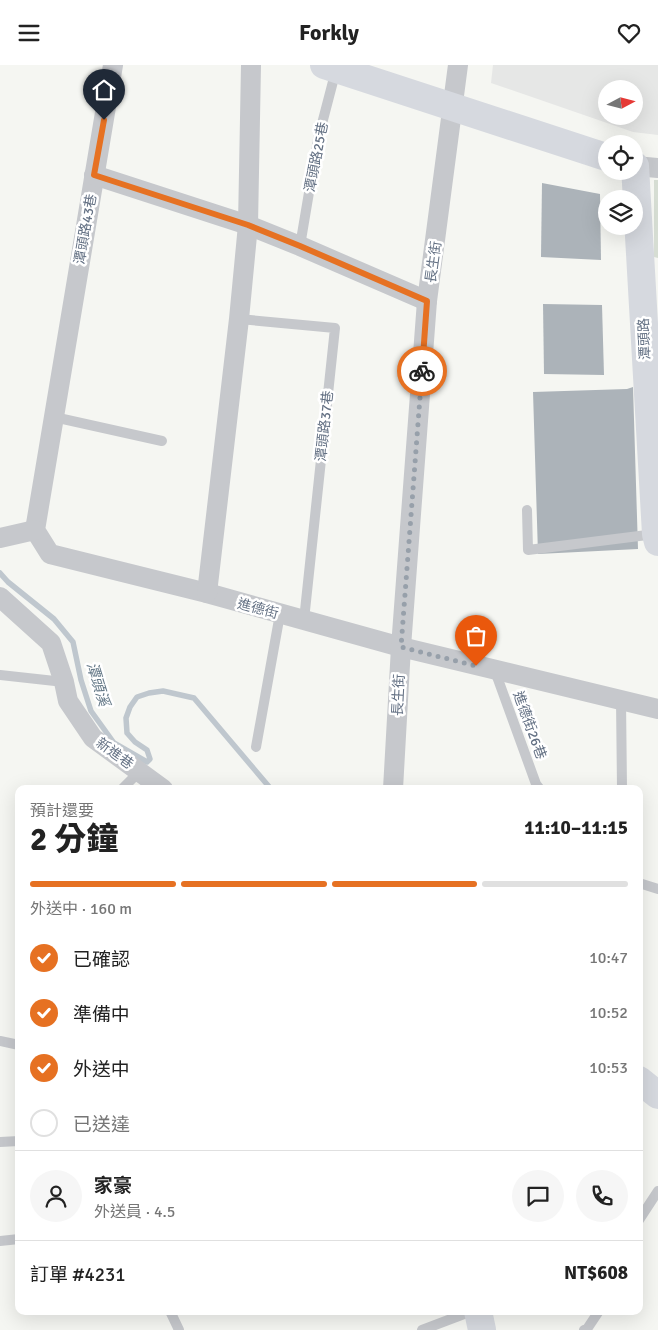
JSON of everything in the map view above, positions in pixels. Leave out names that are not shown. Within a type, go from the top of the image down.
[{"type":"street","name":"潭頭路43巷","points":[[54,417],[113,65]]},
{"type":"street","points":[[207,593],[248,225],[251,65]]},
{"type":"street","name":"長生街","points":[[393,785],[401,647],[427,301],[458,65]]},
{"type":"street","points":[[330,67],[598,154]]},
{"type":"street","points":[[94,175],[248,225],[427,301]]},
{"type":"street","name":"潭頭路","points":[[643,180],[657,538]]},
{"type":"street","points":[[0,538],[35,529],[54,417]]},
{"type":"street","name":"進德街","points":[[35,529],[50,555],[207,593],[495,671],[658,709]]},
{"type":"street","name":"新進巷","points":[[0,597],[51,643],[64,682],[68,701],[94,738],[158,785]]},
{"type":"street","points":[[643,1083],[658,1095]]},
{"type":"street","points":[[479,1315],[482,1330]]},
{"type":"lane","name":"潭頭路25巷","points":[[300,246],[330,67]]},
{"type":"lane","name":"潭頭路37巷","points":[[239,319],[335,327],[304,620]]},
{"type":"lane","points":[[54,417],[162,441]]},
{"type":"lane","points":[[527,510],[528,550],[657,538]]},
{"type":"lane","points":[[256,747],[280,614]]},
{"type":"lane","name":"進德街26巷","points":[[495,671],[537,785]]},
{"type":"lane","points":[[0,675],[64,682]]},
{"type":"lane","points":[[621,700],[622,785]]},
{"type":"lane","points":[[126,785],[140,771]]},
{"type":"lane","points":[[643,884],[658,889]]},
{"type":"lane","points":[[0,1041],[15,1044]]},
{"type":"lane","points":[[0,1142],[15,1141]]},
{"type":"lane","points":[[643,1214],[658,1191]]},
{"type":"lane","points":[[0,1241],[15,1239]]},
{"type":"lane","points":[[172,1315],[179,1330]]},
{"type":"lane","points":[[422,1330],[461,1315]]},
{"type":"lane","points":[[584,1330],[587,1329],[596,1315]]},
{"type":"shaded area","points":[[493,65],[658,65],[658,135],[633,132],[613,125],[643,125],[643,80],[598,80],[598,120],[491,83]]},
{"type":"shaded area","points":[[654,180],[658,180],[658,258],[654,257]]},
{"type":"building","points":[[542,183],[598,194],[598,235],[601,235],[601,260],[541,257]]},
{"type":"building","points":[[543,304],[602,305],[604,375],[544,374]]},
{"type":"building","points":[[633,387],[638,549],[538,554],[533,392],[627,389]]},
{"type":"waterway","name":"潭頭溪","points":[[0,573],[8,582],[54,619],[73,642],[81,680],[91,711],[114,743],[147,762],[150,759],[147,750],[135,742],[127,733],[126,718],[130,707],[137,697],[163,691],[194,698],[268,785]]},
{"type":"way so far","points":[[422,371],[401,647],[476,666]]},
{"type":"route","points":[[104,120],[94,175],[248,225],[427,301],[422,371]]}]
